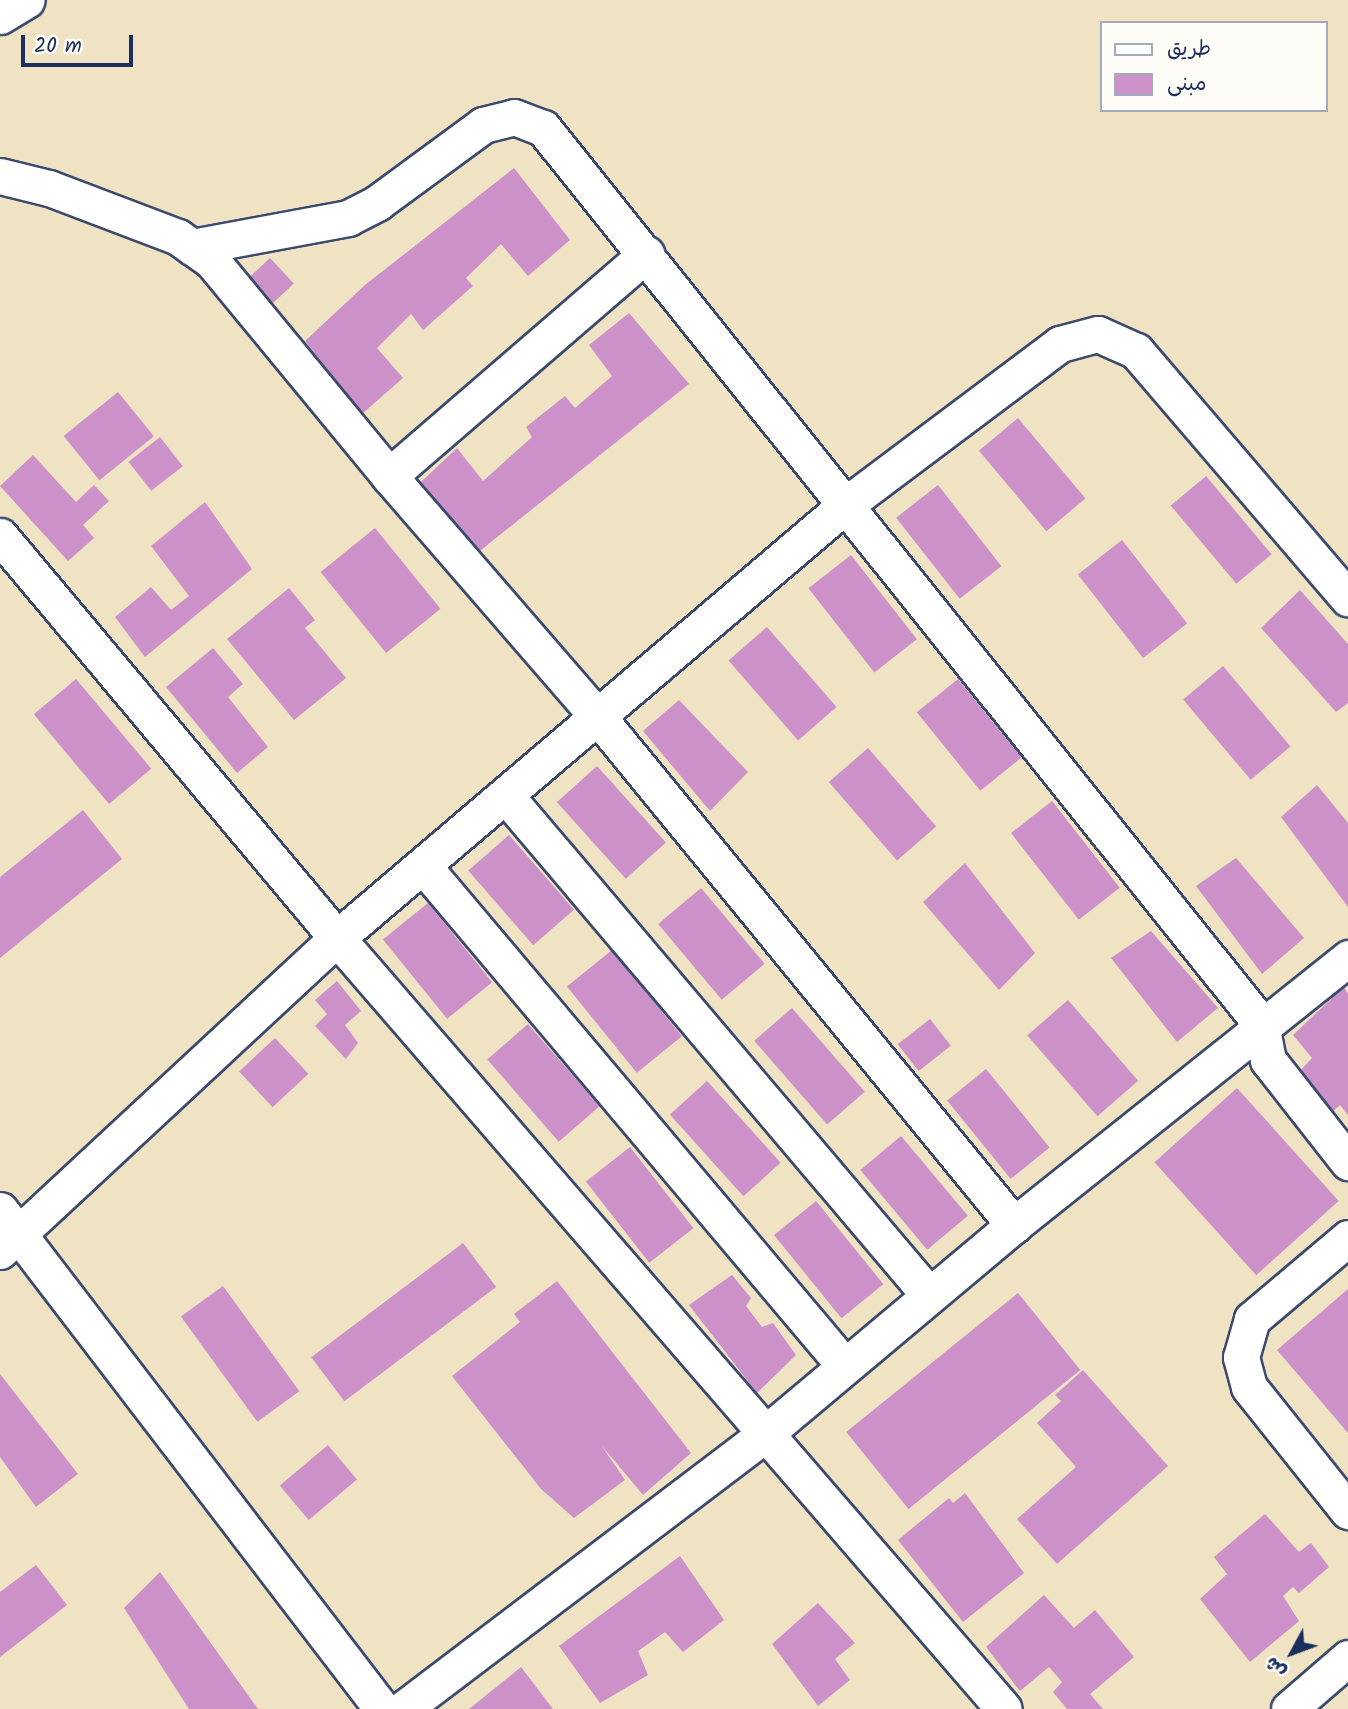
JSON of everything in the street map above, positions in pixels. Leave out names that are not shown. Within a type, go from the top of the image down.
[{"type":"street","points":[[0,16],[27,0]]},
{"type":"street","points":[[192,247],[348,218],[377,203],[483,125],[514,117],[543,128],[848,503],[1261,1024],[1268,1060],[1348,1162]]},
{"type":"street","points":[[0,176],[49,188],[178,237],[212,261],[389,476],[598,716],[1014,1225]]},
{"type":"street","points":[[389,476],[646,254]]},
{"type":"street","points":[[382,1709],[7,1232],[337,938],[424,867],[848,503],[1060,344],[1098,334],[1136,351],[1348,598]]},
{"type":"street","points":[[0,536],[337,938],[1004,1709]]},
{"type":"street","points":[[506,796],[929,1295]]},
{"type":"street","points":[[424,867],[844,1365]]},
{"type":"street","points":[[403,1709],[766,1433],[1014,1225],[1261,1024],[1348,958]]},
{"type":"street","points":[[1348,1238],[1252,1320],[1241,1357],[1249,1387],[1348,1511]]},
{"type":"street","points":[[1289,1709],[1348,1658]]},
{"type":"building","points":[[514,168],[570,240],[528,276],[501,244],[466,278],[473,286],[423,330],[411,314],[377,348],[403,378],[362,414],[305,341],[365,285]]},
{"type":"building","points":[[270,258],[294,284],[273,303],[249,278]]},
{"type":"building","points":[[629,313],[689,384],[476,554],[421,482],[457,448],[483,481],[532,437],[526,427],[565,396],[575,408],[612,376],[589,345]]},
{"type":"building","points":[[118,392],[154,436],[99,480],[64,436]]},
{"type":"building","points":[[1018,418],[1085,498],[1046,531],[979,451]]},
{"type":"building","points":[[160,437],[183,466],[151,491],[128,462]]},
{"type":"building","points":[[33,455],[76,502],[94,485],[109,501],[83,525],[94,538],[68,561],[0,486]]},
{"type":"building","points":[[1206,476],[1272,554],[1236,584],[1171,506]]},
{"type":"building","points":[[938,485],[1001,566],[960,599],[896,518]]},
{"type":"building","points":[[205,502],[252,569],[145,657],[115,617],[151,587],[171,610],[189,596],[151,546]]},
{"type":"building","points":[[375,528],[440,609],[386,653],[321,572]]},
{"type":"building","points":[[1122,540],[1187,624],[1143,658],[1078,574]]},
{"type":"building","points":[[851,555],[917,639],[874,673],[808,588]]},
{"type":"building","points":[[289,588],[315,620],[305,628],[346,678],[294,720],[227,639]]},
{"type":"building","points":[[1300,590],[1348,644],[1348,703],[1336,712],[1261,628]]},
{"type":"building","points":[[767,627],[837,707],[798,740],[729,660]]},
{"type":"building","points":[[213,648],[243,684],[228,697],[268,747],[237,773],[166,687]]},
{"type":"building","points":[[1223,666],[1290,746],[1251,780],[1183,699]]},
{"type":"building","points":[[76,679],[151,769],[109,804],[34,714]]},
{"type":"building","points":[[958,679],[1022,757],[980,791],[917,712]]},
{"type":"building","points":[[679,700],[748,772],[710,811],[643,731]]},
{"type":"building","points":[[868,748],[936,826],[897,861],[829,782]]},
{"type":"building","points":[[597,766],[666,843],[626,879],[557,802]]},
{"type":"building","points":[[1317,785],[1348,823],[1348,907],[1281,817]]},
{"type":"building","points":[[1052,801],[1120,888],[1079,920],[1011,833]]},
{"type":"building","points":[[83,810],[122,859],[0,958],[0,877]]},
{"type":"building","points":[[509,835],[574,910],[533,945],[468,870]]},
{"type":"building","points":[[1236,858],[1304,938],[1262,974],[1196,886]]},
{"type":"building","points":[[965,863],[1035,953],[999,990],[923,902]]},
{"type":"building","points":[[701,888],[765,964],[722,1000],[658,924]]},
{"type":"building","points":[[428,903],[492,982],[447,1019],[383,940]]},
{"type":"building","points":[[1151,931],[1218,1008],[1177,1042],[1111,958]]},
{"type":"building","points":[[612,950],[682,1036],[637,1073],[567,987]]},
{"type":"building","points":[[337,981],[361,1011],[345,1025],[358,1043],[346,1059],[315,1026],[327,1014],[315,1000]]},
{"type":"building","points":[[1344,987],[1348,994],[1348,1115],[1340,1105],[1331,1113],[1298,1073],[1312,1058],[1293,1035]]},
{"type":"building","points":[[1068,1000],[1138,1081],[1097,1116],[1027,1035]]},
{"type":"building","points":[[792,1008],[865,1092],[827,1125],[754,1041]]},
{"type":"building","points":[[930,1019],[951,1046],[919,1071],[898,1044]]},
{"type":"building","points":[[528,1024],[600,1106],[559,1142],[487,1059]]},
{"type":"building","points":[[275,1038],[308,1074],[273,1107],[239,1071]]},
{"type":"building","points":[[986,1069],[1050,1147],[1011,1179],[947,1100]]},
{"type":"building","points":[[707,1081],[781,1163],[743,1196],[670,1114]]},
{"type":"building","points":[[1237,1088],[1339,1201],[1256,1275],[1155,1162]]},
{"type":"building","points":[[901,1136],[968,1216],[927,1250],[860,1170]]},
{"type":"building","points":[[630,1147],[693,1228],[649,1263],[586,1181]]},
{"type":"building","points":[[816,1201],[883,1284],[841,1318],[774,1235]]},
{"type":"building","points":[[463,1243],[496,1287],[344,1401],[311,1357]]},
{"type":"building","points":[[732,1275],[751,1298],[746,1306],[762,1327],[773,1323],[796,1355],[757,1393],[689,1305]]},
{"type":"building","points":[[557,1281],[691,1453],[643,1495],[602,1446],[625,1480],[574,1518],[541,1489],[452,1376],[520,1322],[514,1314]]},
{"type":"building","points":[[223,1286],[299,1391],[257,1422],[181,1317]]},
{"type":"building","points":[[1348,1289],[1348,1433],[1277,1350]]},
{"type":"building","points":[[1018,1293],[1080,1370],[909,1509],[846,1432]]},
{"type":"building","points":[[1083,1370],[1168,1466],[1057,1564],[1017,1519],[1076,1467],[1037,1423],[1061,1401],[1055,1395]]},
{"type":"building","points":[[0,1374],[78,1474],[36,1507],[0,1457]]},
{"type":"building","points":[[328,1445],[357,1479],[309,1520],[280,1485]]},
{"type":"building","points":[[965,1493],[1024,1573],[963,1622],[898,1540],[949,1498],[953,1503]]},
{"type":"building","points":[[1265,1514],[1299,1552],[1311,1543],[1329,1567],[1299,1593],[1293,1587],[1283,1596],[1299,1621],[1250,1662],[1200,1599],[1227,1574],[1214,1557]]},
{"type":"building","points":[[680,1556],[724,1620],[683,1652],[665,1632],[638,1651],[648,1675],[600,1703],[559,1646]]},
{"type":"building","points":[[36,1565],[67,1605],[0,1657],[0,1592]]},
{"type":"building","points":[[160,1572],[258,1709],[189,1709],[124,1608]]},
{"type":"building","points":[[1044,1595],[1074,1628],[1095,1610],[1134,1657],[1090,1694],[1103,1709],[1067,1709],[1053,1692],[1062,1682],[1049,1667],[1020,1691],[986,1647]]},
{"type":"building","points":[[818,1603],[855,1643],[835,1659],[850,1680],[818,1706],[772,1644]]},
{"type":"building","points":[[521,1667],[553,1709],[469,1709]]}]
